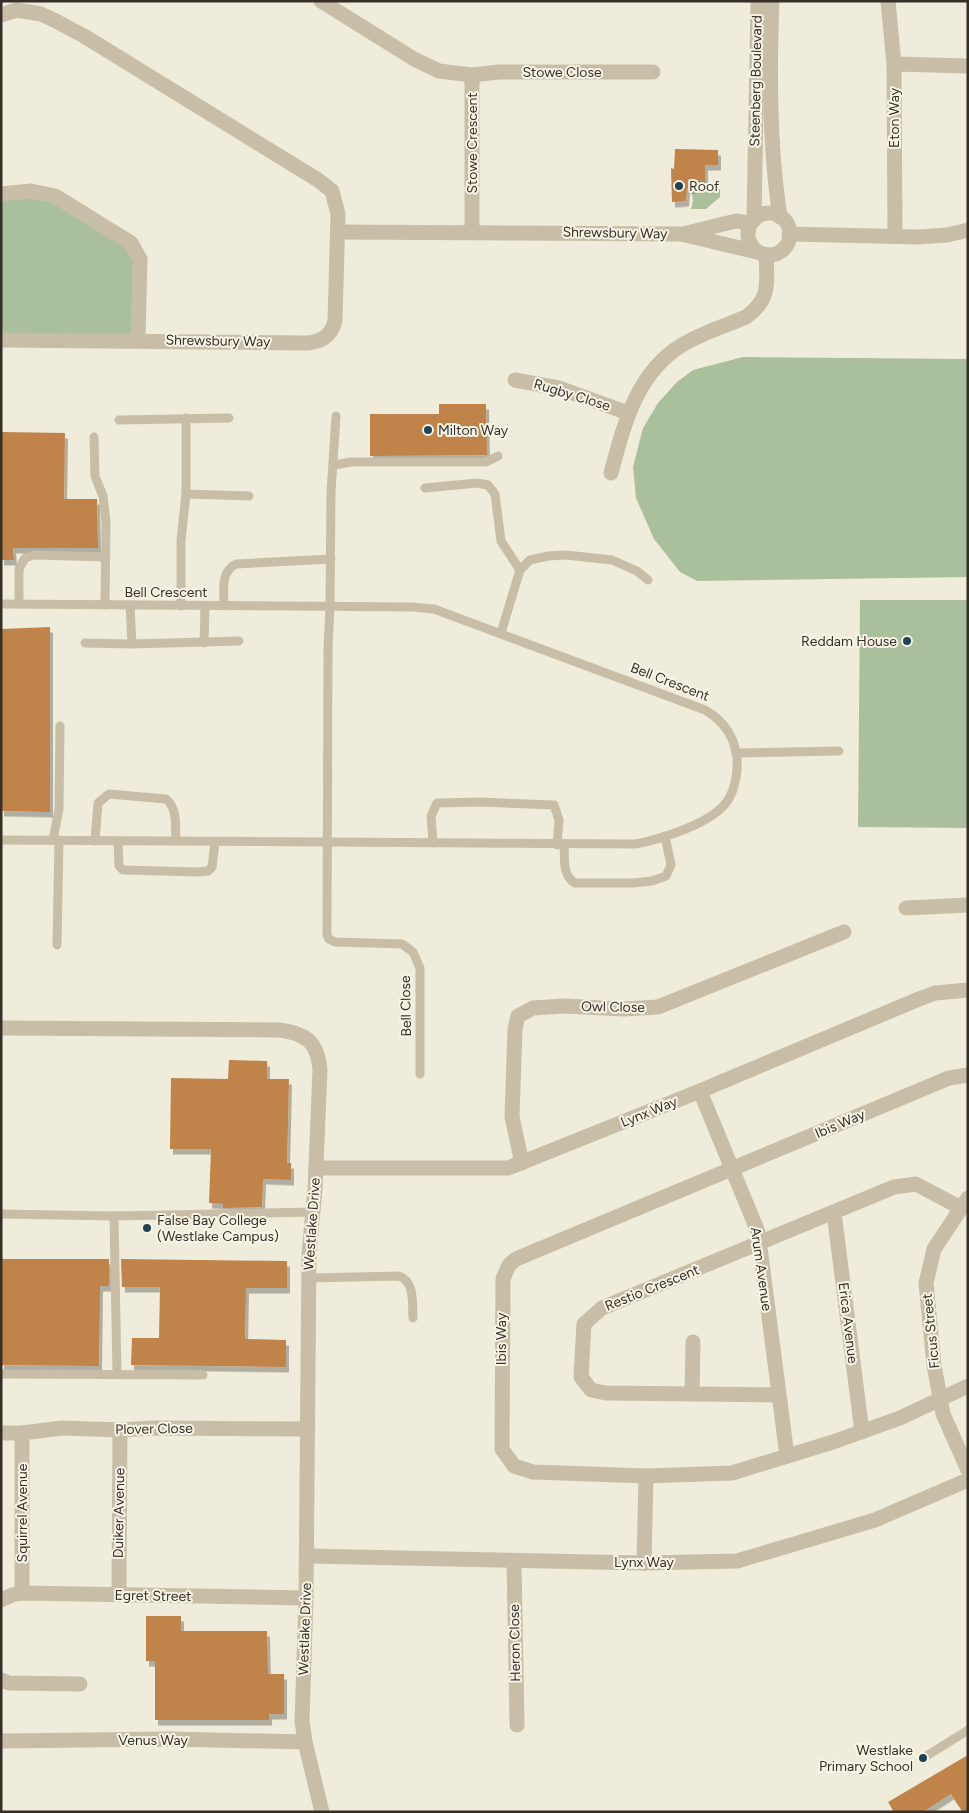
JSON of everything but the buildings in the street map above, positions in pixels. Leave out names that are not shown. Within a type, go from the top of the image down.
[{"type":"street","name":"Stowe Crescent","points":[[321,1],[430,68],[472,75],[472,232]]},
{"type":"street","name":"Steenberg Boulevard","points":[[753,222],[758,1]]},
{"type":"street","name":"Steenberg Boulevard","points":[[772,1],[770,37],[773,160],[780,217]]},
{"type":"street","name":"Eton Way","points":[[888,1],[894,64],[895,236]]},
{"type":"street","name":"Shrewsbury Way","points":[[1,15],[17,10],[41,14],[77,32],[318,180],[335,196],[338,214],[335,321],[331,332],[325,338],[308,342],[1,340]]},
{"type":"street","points":[[894,64],[968,66]]},
{"type":"street","name":"Stowe Close","points":[[472,75],[499,72],[653,72]]},
{"type":"street","points":[[755,128],[772,127]]},
{"type":"street","points":[[1,194],[31,191],[55,196],[131,243],[140,259],[138,340]]},
{"type":"street","points":[[681,234],[762,253],[773,255],[785,247],[790,234],[780,217],[766,214],[753,222],[748,233],[749,240],[762,253]]},
{"type":"street","points":[[681,234],[736,221],[753,222]]},
{"type":"street","points":[[790,234],[948,235],[968,230]]},
{"type":"street","name":"Shrewsbury Way","points":[[338,232],[681,234]]},
{"type":"street","name":"Rugby Close","points":[[611,473],[628,413],[634,398],[649,376],[670,354],[691,340],[746,317],[759,306],[767,287],[762,253]]},
{"type":"street","name":"Rugby Close","points":[[515,380],[558,388],[628,413]]},
{"type":"street","points":[[906,908],[968,905]]},
{"type":"street","name":"Owl Close","points":[[522,1163],[512,1117],[515,1029],[518,1016],[522,1012],[544,1007],[624,1009],[658,1007],[844,932]]},
{"type":"street","name":"Lynx Way","points":[[316,1168],[494,1169],[522,1163],[919,999],[936,993],[968,990]]},
{"type":"street","name":"Westlake Drive","points":[[1,1028],[232,1029],[296,1032],[312,1042],[319,1058],[316,1168],[309,1278],[307,1556],[302,1721],[304,1742],[322,1812]]},
{"type":"street","name":"Ibis Way","points":[[968,1075],[949,1078],[732,1170],[526,1254],[509,1265],[504,1274],[502,1300],[501,1441],[505,1456],[514,1466],[523,1471],[646,1476],[732,1473],[900,1418],[968,1386]]},
{"type":"street","name":"Arum Avenue","points":[[700,1091],[754,1221],[760,1244],[777,1395],[787,1456]]},
{"type":"street","name":"Restio Crescent","points":[[777,1395],[606,1393],[591,1390],[581,1377],[584,1324],[602,1308],[894,1188],[907,1184],[924,1187],[964,1203]]},
{"type":"street","name":"Ficus Street","points":[[964,1203],[934,1249],[926,1283],[934,1365],[943,1414],[968,1470]]},
{"type":"street","name":"Erica Avenue","points":[[834,1213],[862,1432]]},
{"type":"street","points":[[692,1393],[693,1342]]},
{"type":"street","name":"Plover Close","points":[[1,1433],[22,1433],[62,1428],[120,1430],[154,1428],[308,1429]]},
{"type":"street","name":"Duiker Avenue","points":[[119,1595],[120,1430]]},
{"type":"street","name":"Squirrel Avenue","points":[[22,1433],[22,1593]]},
{"type":"street","points":[[644,1563],[646,1476]]},
{"type":"street","name":"Lynx Way","points":[[307,1556],[450,1557],[514,1561],[644,1563],[737,1561],[875,1520],[968,1480]]},
{"type":"street","name":"Heron Close","points":[[514,1561],[517,1725]]},
{"type":"street","name":"Egret Street","points":[[1,1600],[12,1594],[22,1593],[306,1598]]},
{"type":"street","points":[[1,1680],[9,1683],[80,1684]]},
{"type":"street","name":"Venus Way","points":[[1,1741],[170,1739],[304,1742]]},
{"type":"lane","points":[[327,842],[331,492],[336,416]]},
{"type":"lane","points":[[181,606],[181,540],[186,494],[186,418]]},
{"type":"lane","points":[[119,420],[229,418]]},
{"type":"lane","points":[[94,438],[95,476],[105,504],[105,605]]},
{"type":"lane","points":[[334,464],[351,462],[486,462],[498,456]]},
{"type":"lane","points":[[425,488],[477,483],[488,485],[495,494],[501,541],[520,570]]},
{"type":"lane","points":[[186,494],[248,496]]},
{"type":"lane","points":[[19,604],[19,569],[24,558],[34,556],[106,557]]},
{"type":"lane","points":[[501,633],[520,570],[530,560],[538,557],[592,556],[612,560],[626,566],[648,580]]},
{"type":"lane","points":[[224,606],[225,575],[230,567],[236,564],[331,558]]},
{"type":"lane","name":"Bell Crescent","points":[[1,604],[424,608],[445,612],[705,710],[724,724],[732,738],[736,752],[736,775],[728,800],[724,806],[701,822],[665,836],[636,844],[1,840]]},
{"type":"lane","points":[[130,605],[132,644]]},
{"type":"lane","points":[[204,643],[205,606]]},
{"type":"lane","points":[[86,643],[132,644],[239,641]]},
{"type":"lane","points":[[57,945],[56,840],[59,810],[60,726]]},
{"type":"lane","points":[[736,752],[839,751]]},
{"type":"lane","points":[[95,841],[98,803],[109,794],[166,798],[172,804],[175,812],[176,841]]},
{"type":"lane","points":[[433,844],[431,816],[437,803],[480,802],[554,805],[559,820],[560,845],[568,877],[575,883],[633,883],[662,879],[670,871],[671,861],[665,836]]},
{"type":"lane","points":[[118,841],[119,866],[123,870],[198,872],[208,871],[212,867],[215,842]]},
{"type":"lane","name":"Bell Close","points":[[327,842],[327,935],[332,941],[396,943],[410,949],[416,957],[420,978],[420,1074]]},
{"type":"lane","points":[[1,1214],[114,1216],[312,1212]]},
{"type":"lane","points":[[114,1216],[118,1374]]},
{"type":"lane","points":[[309,1278],[399,1276],[405,1278],[410,1287],[413,1318]]},
{"type":"lane","points":[[1,1374],[203,1375]]},
{"type":"lane","points":[[928,1756],[968,1730]]},
{"type":"green space","points":[[694,180],[705,181],[706,189],[720,189],[720,197],[706,209],[691,209],[693,201],[691,188]]},
{"type":"green space","points":[[31,191],[135,248],[138,340],[1,340],[1,194]]},
{"type":"green space","name":"Reddam House","points":[[743,357],[968,359],[968,577],[697,581],[680,572],[654,539],[636,498],[633,467],[643,428],[658,403],[677,382],[693,370]]},
{"type":"green space","points":[[860,600],[968,600],[968,828],[858,827]]},
{"type":"place","name":"Roof","points":[[679,186]]},
{"type":"place","name":"Milton Way","points":[[428,430]]},
{"type":"place","name":"Reddam House","points":[[907,641]]},
{"type":"place","name":"False Bay College (Westlake Campus)","points":[[147,1228]]},
{"type":"place","name":"Westlake Primary School","points":[[923,1758]]}]
